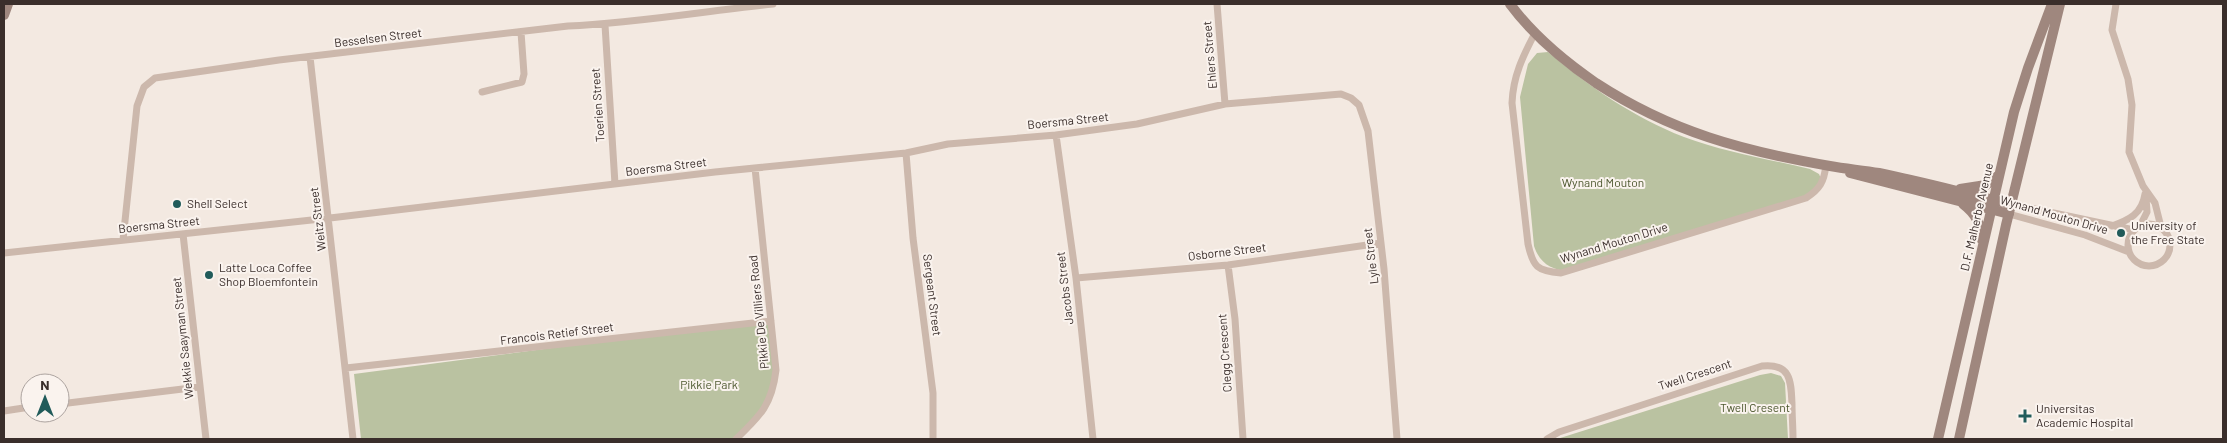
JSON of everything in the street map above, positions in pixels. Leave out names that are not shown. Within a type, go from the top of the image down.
[{"type":"street","points":[[4,15],[8,4]]},
{"type":"street","points":[[688,4],[689,13]]},
{"type":"street","name":"Besselsen Street","points":[[123,240],[137,106],[141,92],[148,82],[166,76],[310,57],[521,32],[605,25],[773,4]]},
{"type":"street","name":"Ehlers Street","points":[[1217,4],[1226,104]]},
{"type":"street","name":"Wynand Mouton Drive","points":[[1510,4],[1535,33],[1584,75],[1619,98],[1670,125],[1734,146],[1827,166],[1878,173],[1946,189],[1992,205]]},
{"type":"street","name":"D.F. Malherbe Avenue","points":[[1938,439],[2014,112],[2052,4]]},
{"type":"street","points":[[1959,439],[2010,209],[2060,4]]},
{"type":"street","points":[[2116,4],[2112,30],[2128,79],[2132,105],[2129,152],[2144,190],[2147,212],[2130,236],[2129,252],[2133,260],[2141,265],[2150,267],[2165,261],[2169,255],[2170,240],[2161,227],[2155,203],[2144,190]]},
{"type":"street","name":"Toerien Street","points":[[605,25],[615,184]]},
{"type":"street","points":[[482,92],[522,82],[524,74],[521,32]]},
{"type":"street","name":"Wynand Mouton Drive","points":[[1535,33],[1520,62],[1514,81],[1512,103],[1528,244],[1531,258],[1541,270],[1561,274],[1806,198],[1819,189],[1827,166]]},
{"type":"street","name":"Weitz Street","points":[[310,57],[330,218],[353,439]]},
{"type":"street","name":"Lyle Street","points":[[1329,95],[1341,94],[1351,98],[1359,105],[1364,114],[1381,243],[1393,367],[1397,439]]},
{"type":"street","name":"Boersma Street","points":[[4,253],[330,218],[755,168],[906,153],[948,144],[1056,135],[1136,124],[1226,104],[1329,95]]},
{"type":"street","name":"Jacobs Street","points":[[1056,135],[1076,278],[1093,439]]},
{"type":"street","name":"Sergeant Street","points":[[906,153],[913,238],[934,393],[933,439]]},
{"type":"street","name":"Wynand Mouton Drive","points":[[1827,166],[1869,180],[1958,200],[2112,226],[2137,228]]},
{"type":"street","name":"Pikkie De Villiers Road","points":[[736,439],[765,410],[772,396],[776,370],[755,168]]},
{"type":"street","points":[[1946,189],[1977,188],[1993,181],[2000,175]]},
{"type":"street","points":[[2112,226],[2129,220],[2135,215],[2144,202],[2144,190]]},
{"type":"street","points":[[1958,200],[1968,208],[1979,222],[1982,251]]},
{"type":"street","name":"Wynand Mouton Drive","points":[[2010,209],[2129,252]]},
{"type":"street","points":[[2137,228],[2151,224],[2161,227]]},
{"type":"street","name":"Wekkie Saayman Street","points":[[183,234],[206,439]]},
{"type":"street","name":"Osborne Street","points":[[1076,278],[1228,265],[1381,243]]},
{"type":"street","name":"Clegg Crescent","points":[[1228,265],[1235,319],[1243,439]]},
{"type":"street","name":"Francois Retief Street","points":[[346,368],[771,322]]},
{"type":"street","name":"Twell Crescent","points":[[1547,439],[1559,432],[1594,420],[1753,369],[1772,365],[1784,370],[1791,383],[1793,439]]},
{"type":"street","points":[[70,403],[199,387]]},
{"type":"street","points":[[4,411],[20,409]]},
{"type":"green space","name":"Wynand Mouton","points":[[1548,52],[1613,100],[1665,129],[1715,147],[1810,169],[1819,174],[1822,181],[1816,193],[1569,272],[1547,265],[1539,257],[1534,246],[1520,97],[1528,64],[1537,53]]},
{"type":"green space","name":"Pikkie Park","points":[[770,323],[779,368],[769,405],[733,439],[361,439],[354,374],[620,339]]},
{"type":"green space","name":"Twell Cresent","points":[[1771,373],[1781,376],[1785,383],[1788,439],[1557,439],[1760,375]]},
{"type":"place","name":"Shell Select","points":[[177,204]]},
{"type":"place","name":"University of the Free State","points":[[2121,233]]},
{"type":"place","name":"Latte Loca Coffee Shop Bloemfontein","points":[[209,275]]},
{"type":"place","name":"Universitas Academic Hospital","points":[[2025,416]]}]
